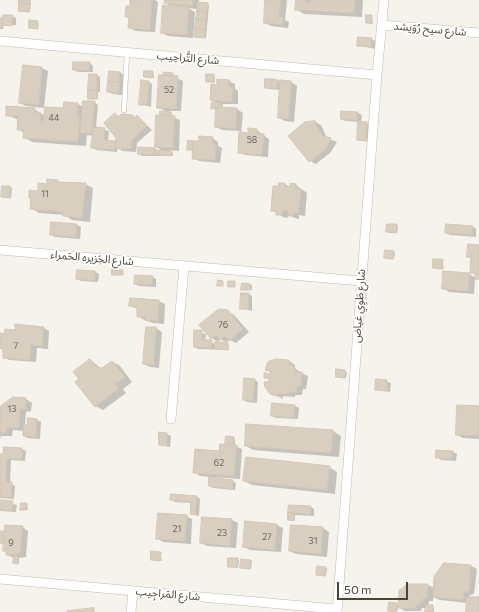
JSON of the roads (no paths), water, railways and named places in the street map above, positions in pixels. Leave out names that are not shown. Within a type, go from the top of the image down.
[{"type":"street","name":"شارع طَوِي غياض","points":[[336,611],[384,0]]},
{"type":"street","name":"شارع سيح رُوَيشد","points":[[382,25],[479,33]]},
{"type":"street","name":"شارع التَّراحِيب","points":[[0,41],[377,76]]},
{"type":"street","name":"شارع الجَزيره الحَمراء","points":[[0,250],[361,281]]},
{"type":"street","points":[[171,419],[184,266]]},
{"type":"street","name":"شارع المَراجِيب","points":[[0,579],[133,591],[262,607],[336,611]]},
{"type":"street","points":[[131,612],[133,591]]},
{"type":"lane","points":[[124,110],[126,53]]}]
